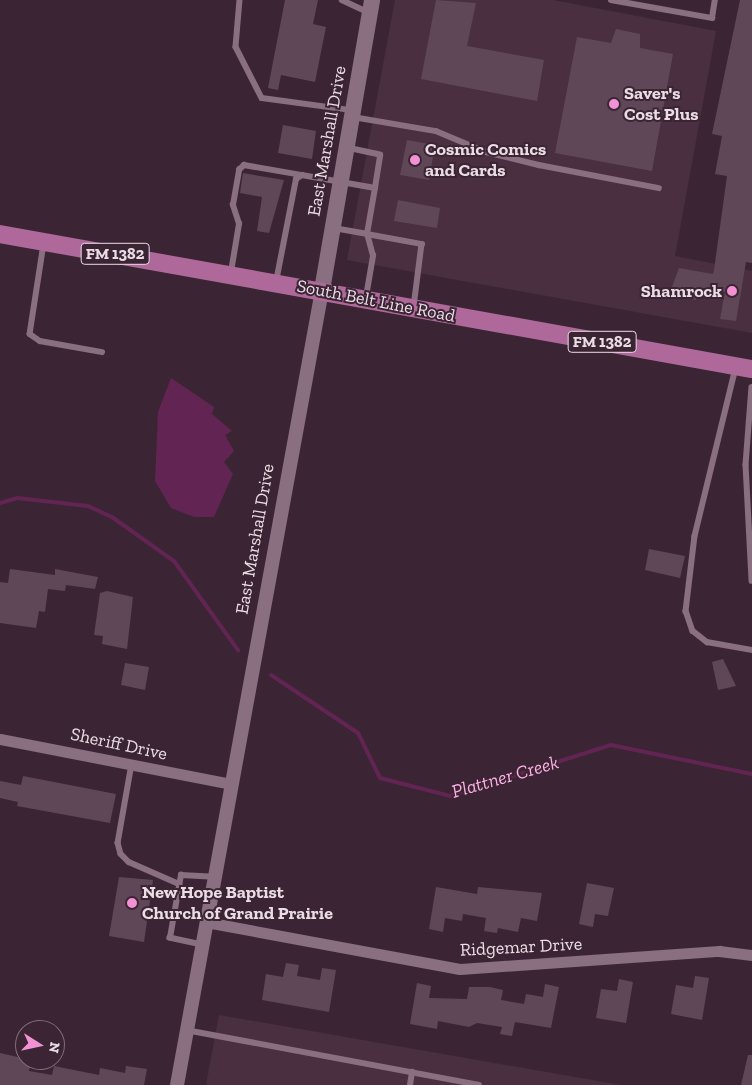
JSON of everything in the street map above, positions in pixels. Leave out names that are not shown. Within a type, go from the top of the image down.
[{"type":"main road","name":"East Marshall Drive","points":[[322,290],[371,6]]},
{"type":"main road","name":"South Belt Line Road","points":[[0,234],[322,290],[744,368]]},
{"type":"street","name":"East Marshall Drive","points":[[177,1085],[259,627],[322,290]]},
{"type":"street","name":"Sheriff Drive","points":[[0,739],[231,784]]},
{"type":"street","name":"Ridgemar Drive","points":[[206,922],[460,970],[719,951],[752,955]]},
{"type":"lane","points":[[240,0],[236,47],[262,98],[352,113],[436,131],[495,154],[659,188]]},
{"type":"lane","points":[[342,0],[371,6]]},
{"type":"lane","points":[[611,0],[712,18],[715,0]]},
{"type":"lane","points":[[346,148],[380,155],[367,234],[374,256],[365,299]]},
{"type":"lane","points":[[231,275],[239,224],[233,205],[239,170],[244,165],[376,188]]},
{"type":"lane","points":[[275,283],[296,179],[302,175]]},
{"type":"lane","points":[[332,227],[422,244],[414,308]]},
{"type":"lane","points":[[44,242],[30,334],[40,341],[102,352]]},
{"type":"lane","points":[[744,368],[695,536],[686,611],[693,631],[707,642],[752,650]]},
{"type":"lane","points":[[752,387],[746,465],[752,581]]},
{"type":"lane","points":[[132,764],[118,843],[121,854],[129,862],[179,884]]},
{"type":"lane","points":[[202,945],[170,938],[179,884],[181,874],[214,877]]},
{"type":"lane","points":[[186,1030],[479,1085]]},
{"type":"lane","points":[[410,1085],[412,1072]]},
{"type":"shaded area","points":[[395,0],[553,0],[716,31],[675,256],[752,271],[752,333],[347,260]]},
{"type":"shaded area","points":[[171,378],[214,407],[212,414],[232,431],[225,435],[234,451],[224,462],[233,474],[214,517],[194,517],[171,508],[155,481],[158,412]]},
{"type":"shaded area","points":[[219,1015],[621,1085],[206,1085]]},
{"type":"building","points":[[285,0],[318,0],[313,24],[326,27],[315,82],[281,75],[278,90],[268,88]]},
{"type":"building","points":[[436,0],[476,3],[467,46],[544,60],[537,101],[421,79]]},
{"type":"building","points":[[740,0],[752,0],[752,263],[746,262],[736,321],[720,319],[725,292],[698,287],[696,300],[669,295],[679,268],[713,274],[714,270],[727,176],[715,174],[722,136],[712,134]]},
{"type":"building","name":"Saver's Cost Plus","points":[[616,29],[640,34],[640,48],[673,54],[652,171],[555,153],[577,37],[611,43]]},
{"type":"building","points":[[283,125],[316,131],[312,159],[278,153]]},
{"type":"building","points":[[407,140],[435,145],[429,180],[400,175]]},
{"type":"building","points":[[243,173],[284,180],[269,233],[257,231],[262,197],[240,193]]},
{"type":"building","points":[[398,200],[440,208],[437,228],[394,221]]},
{"type":"building","points":[[649,549],[685,556],[680,578],[645,570]]},
{"type":"building","points":[[10,569],[55,575],[55,569],[98,577],[95,589],[66,585],[65,591],[48,589],[45,612],[39,611],[36,628],[0,623],[0,582],[8,583]]},
{"type":"building","points":[[107,591],[133,597],[127,649],[102,644],[103,636],[94,635],[100,593]]},
{"type":"building","points":[[723,659],[736,686],[718,690],[712,662]]},
{"type":"building","points":[[125,663],[149,667],[145,690],[121,685]]},
{"type":"building","points":[[23,776],[116,794],[110,823],[17,806],[18,802],[0,798],[0,781],[21,785]]},
{"type":"building","name":"New Hope Baptist Church of Grand Prairie","points":[[119,877],[153,880],[144,942],[109,936]]},
{"type":"building","points":[[587,883],[614,888],[608,916],[595,914],[593,927],[579,924]]},
{"type":"building","points":[[436,887],[477,894],[478,887],[542,893],[537,921],[521,918],[518,932],[498,928],[497,933],[484,931],[486,918],[463,914],[462,921],[445,918],[443,932],[429,929]]},
{"type":"building","points":[[286,963],[299,965],[297,976],[320,980],[322,968],[336,970],[329,1012],[262,1000],[266,974],[283,977]]},
{"type":"building","points":[[695,976],[709,978],[702,1020],[671,1014],[676,985],[693,988]]},
{"type":"building","points":[[619,979],[633,982],[626,1023],[596,1018],[601,989],[617,991]]},
{"type":"building","points":[[417,983],[431,986],[429,998],[467,999],[469,987],[490,987],[503,990],[501,1000],[524,1004],[526,994],[543,997],[545,984],[559,987],[551,1028],[515,1022],[512,1036],[500,1034],[502,1027],[477,1023],[469,1027],[438,1021],[437,1029],[410,1024]]},
{"type":"building","points":[[0,1053],[15,1056],[15,1070],[29,1070],[52,1075],[53,1070],[65,1070],[65,1068],[99,1075],[100,1068],[125,1073],[126,1066],[147,1069],[144,1085],[0,1085]]},
{"type":"building","points":[[748,1055],[752,1055],[752,1085],[741,1085]]},
{"type":"waterway","name":"Plattner Creek","points":[[0,503],[17,498],[88,506],[112,517],[174,561],[238,650]]},
{"type":"waterway","name":"Plattner Creek","points":[[271,675],[358,733],[380,778],[450,796],[611,745],[752,774]]},
{"type":"place","name":"Saver's Cost Plus","points":[[614,104]]},
{"type":"place","name":"Cosmic Comics and Cards","points":[[415,160]]},
{"type":"place","name":"Shamrock","points":[[732,291]]},
{"type":"place","name":"New Hope Baptist Church of Grand Prairie","points":[[132,903]]}]
